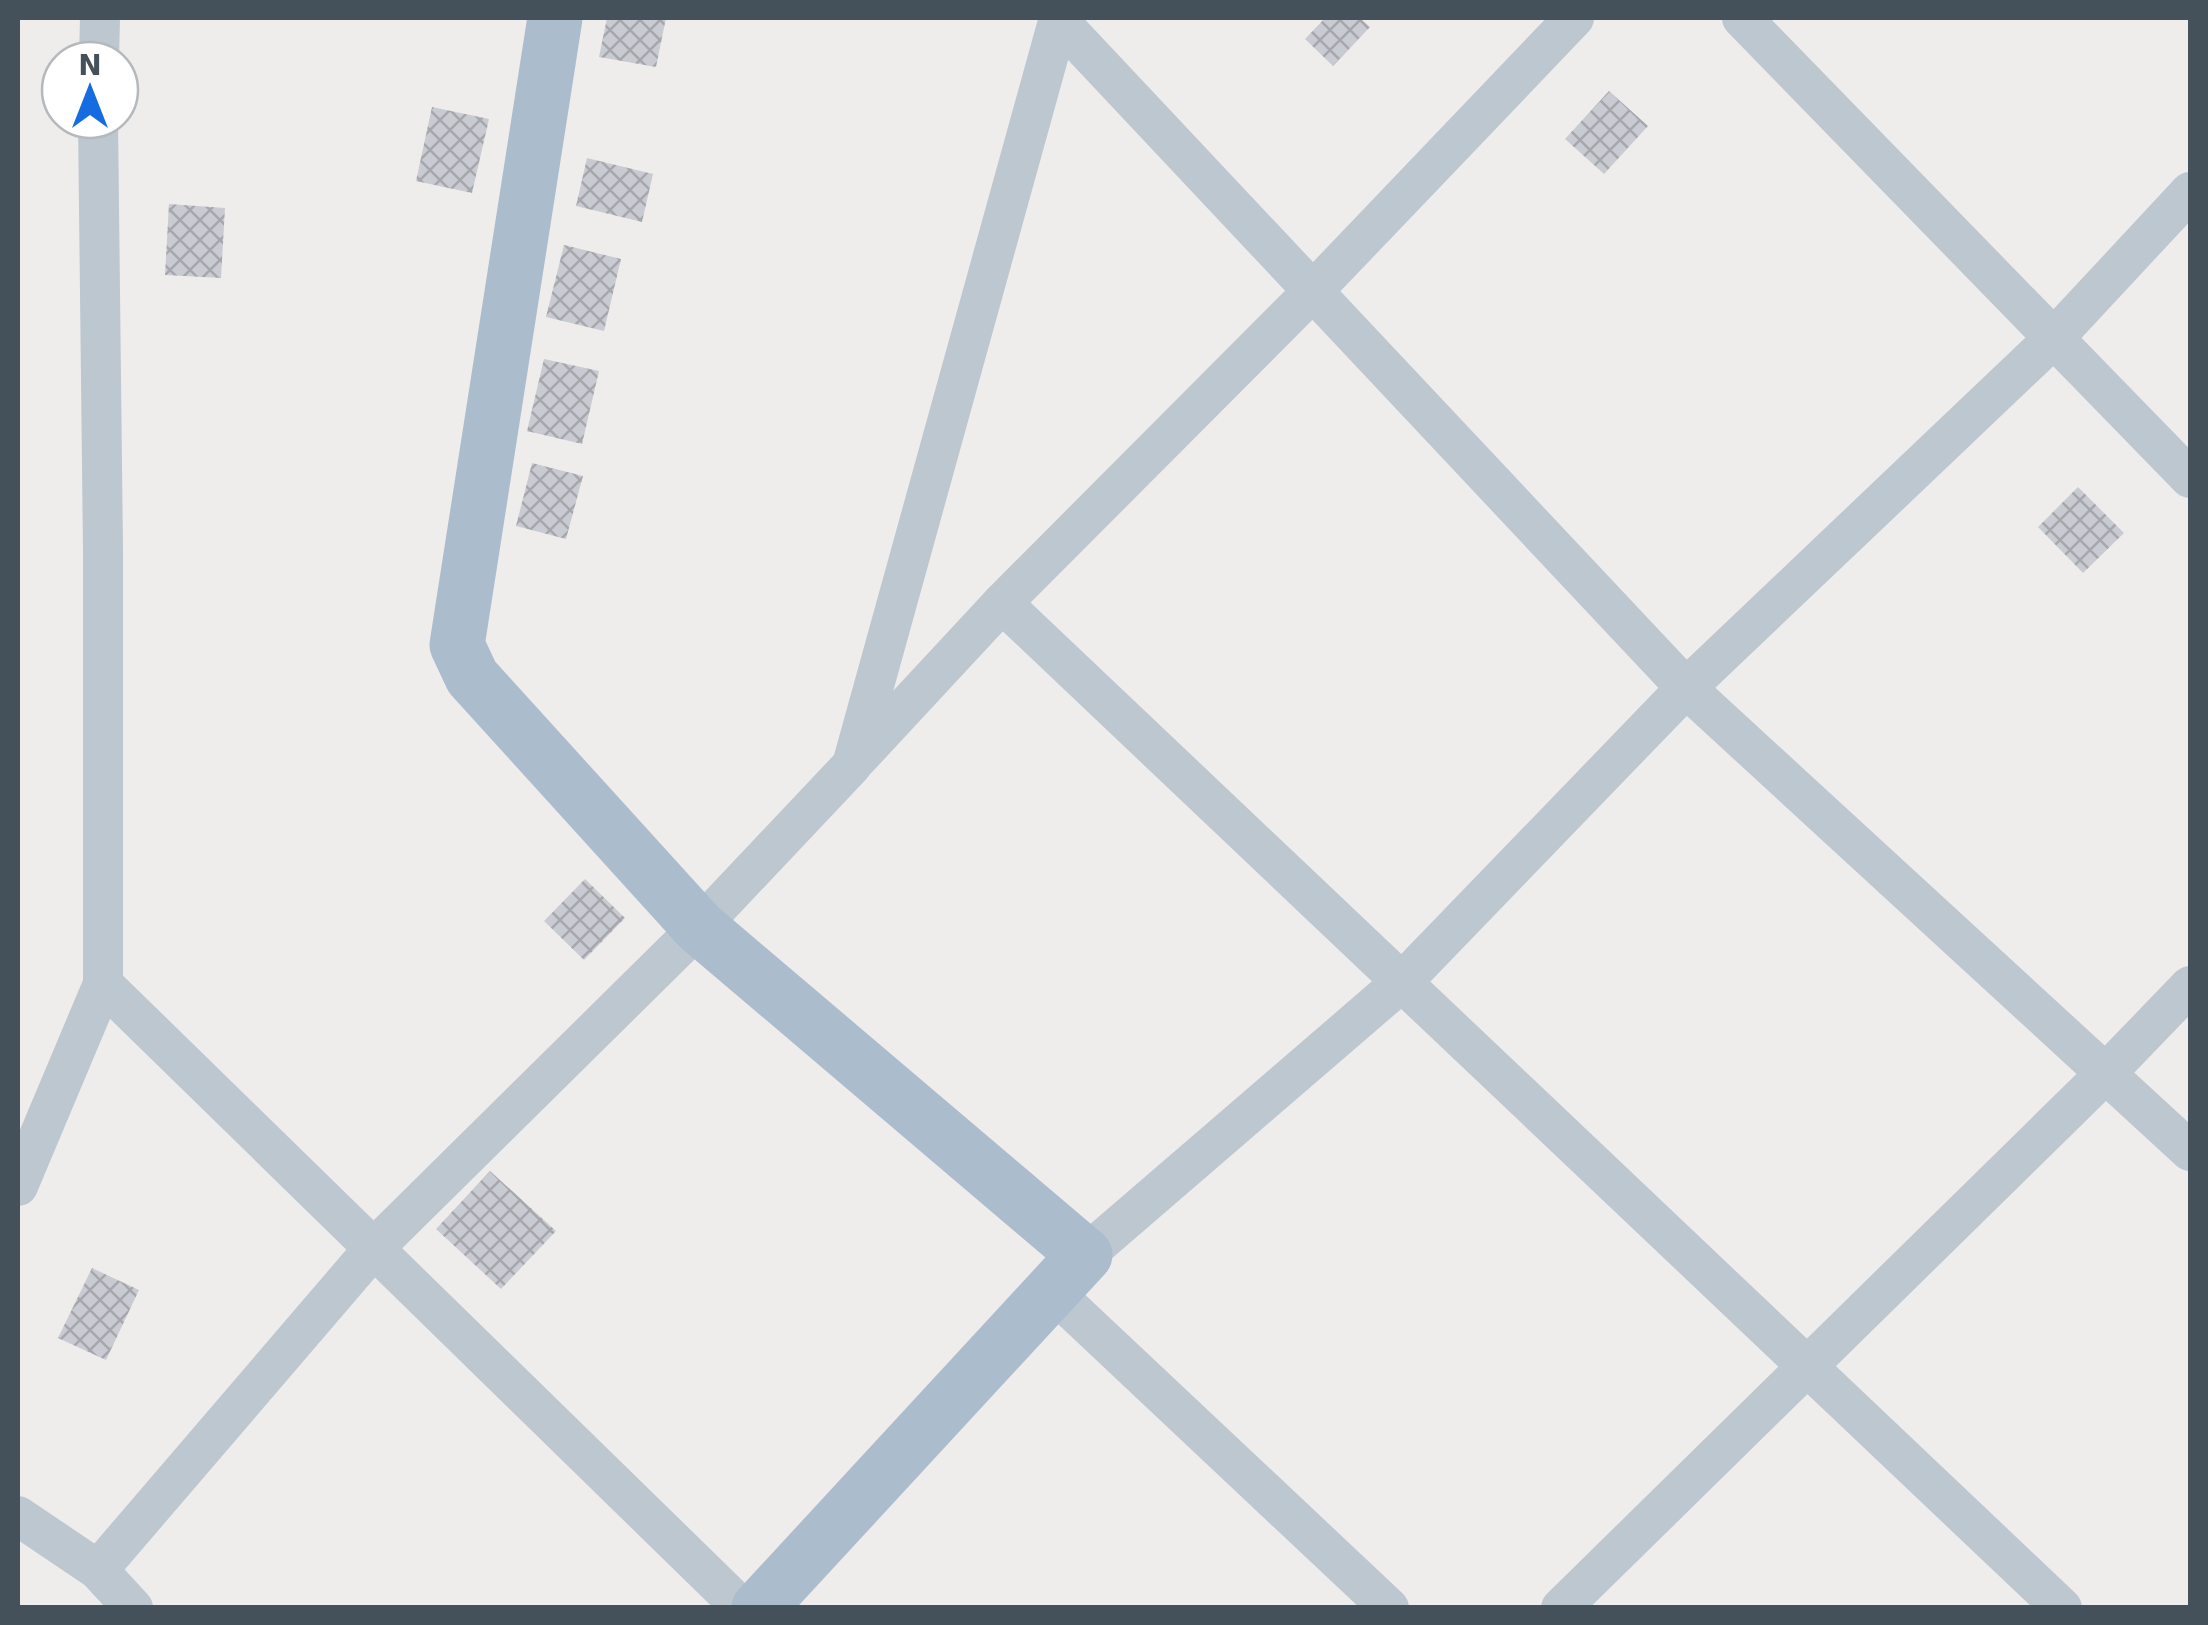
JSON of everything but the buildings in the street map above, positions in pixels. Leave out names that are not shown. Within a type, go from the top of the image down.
[{"type":"main road","points":[[555,18],[457,645],[472,677],[699,927],[1068,1273],[759,1608]]},
{"type":"street","points":[[852,764],[1059,18]]},
{"type":"street","points":[[1059,18],[1686,688],[2190,1151]]},
{"type":"street","points":[[98,1570],[374,1248],[699,927],[1002,603],[1313,291],[1574,18]]},
{"type":"street","points":[[1742,18],[2190,478]]},
{"type":"street","points":[[18,1186],[104,984],[98,140]]},
{"type":"street","points":[[1389,1608],[1068,1273],[1402,982],[1686,688],[2054,338],[2190,192]]},
{"type":"street","points":[[1002,603],[2062,1608]]},
{"type":"street","points":[[104,984],[742,1608]]},
{"type":"street","points":[[1561,1608],[2108,1072],[2190,986]]},
{"type":"street","points":[[18,1516],[98,1570],[133,1608]]}]
